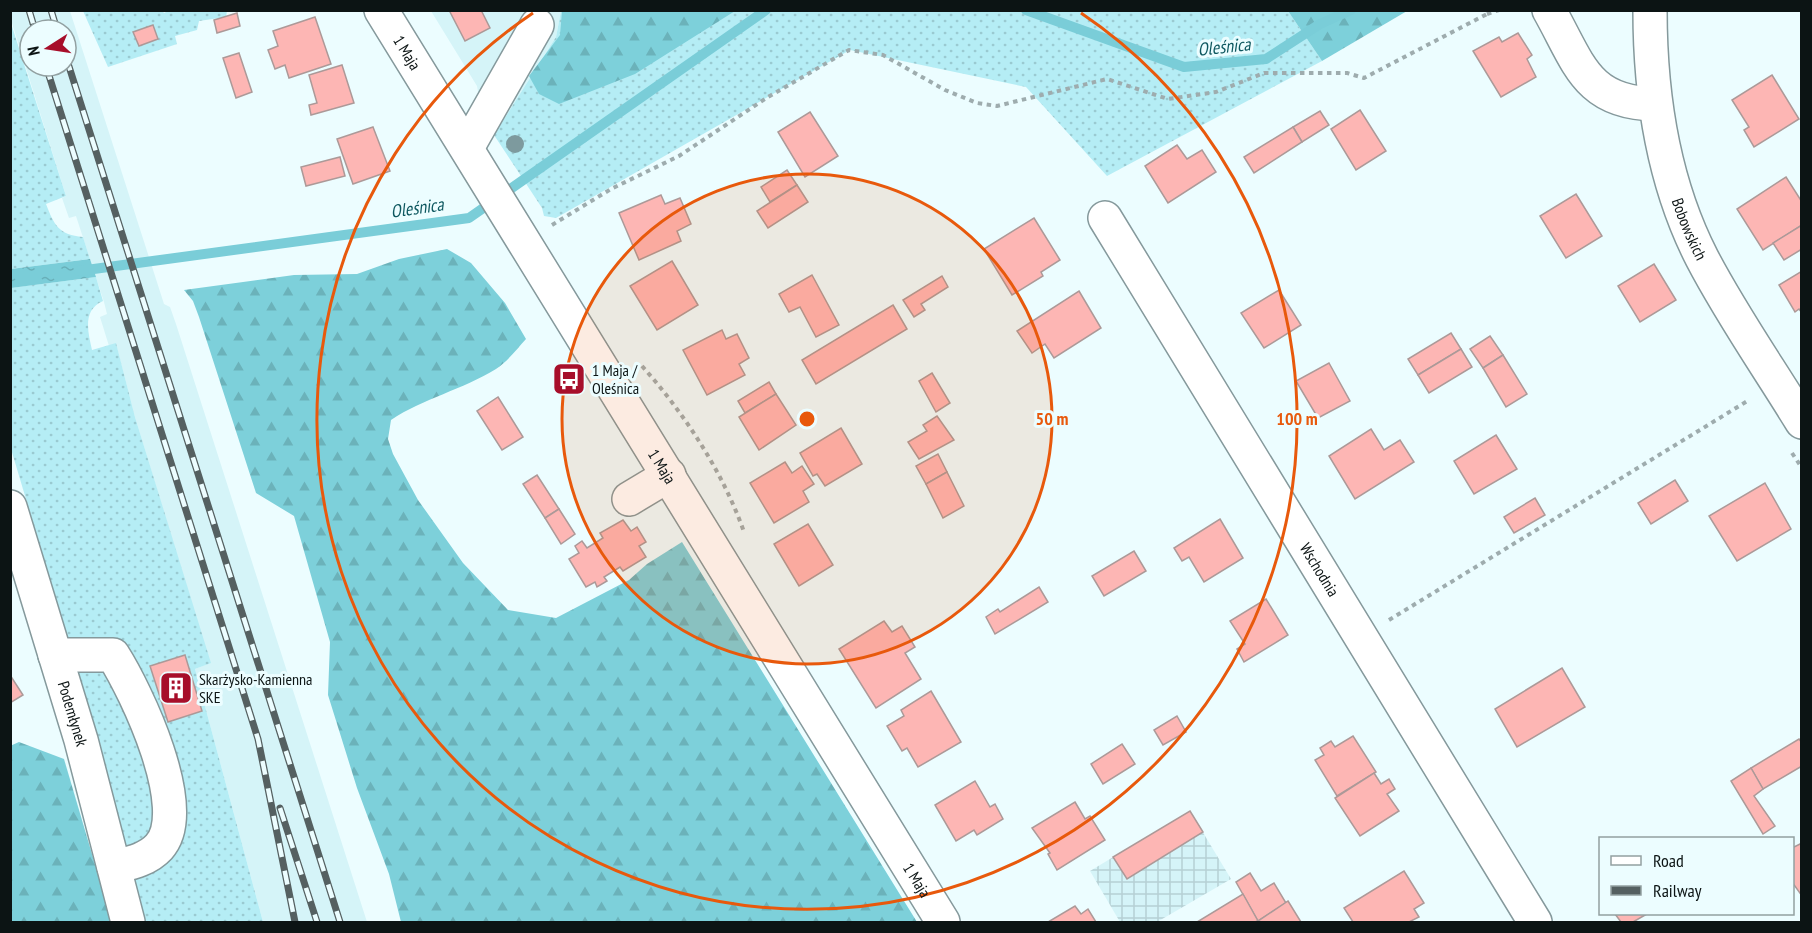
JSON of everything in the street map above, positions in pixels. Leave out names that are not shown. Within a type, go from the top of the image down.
[{"type":"street","name":"1 Maja","points":[[381,10],[473,160],[534,233],[669,475],[943,922]]},
{"type":"street","points":[[1549,10],[1590,83],[1616,100],[1631,104],[1655,104]]},
{"type":"street","name":"Bobowskich","points":[[1650,10],[1650,50],[1655,104],[1659,130],[1677,198],[1702,258],[1802,422]]},
{"type":"street","points":[[473,160],[537,25]]},
{"type":"street","name":"Wschodnia","points":[[1105,218],[1535,922]]},
{"type":"street","points":[[629,499],[669,475]]},
{"type":"street","name":"Podemłynek","points":[[10,507],[81,740],[128,922]]},
{"type":"street","points":[[55,655],[113,655],[145,720],[164,775],[169,797],[166,836],[159,847],[143,860],[114,867]]},
{"type":"path","points":[[534,233],[611,189],[679,156],[768,97],[849,50],[884,55],[945,90],[977,103],[997,106],[1107,79],[1168,99],[1216,92],[1264,73],[1347,73],[1364,78],[1487,12],[1499,10]]},
{"type":"path","points":[[1379,627],[1757,395]]},
{"type":"shaded area","points":[[162,10],[164,13],[170,10],[227,11],[226,17],[199,21],[197,30],[175,36],[177,44],[108,67],[83,11]]},
{"type":"shaded area","points":[[10,11],[70,11],[72,18],[18,18],[18,42]]},
{"type":"shaded area","points":[[431,11],[561,11],[556,37],[494,135],[481,108],[477,86]]},
{"type":"shaded area","points":[[561,11],[1288,11],[1322,61],[1107,176],[1026,87],[850,50],[556,218],[544,216],[542,208],[494,135],[556,37]]},
{"type":"shaded area","points":[[10,20],[18,45],[18,78],[28,78],[66,196],[46,204],[58,228],[68,234],[83,237],[90,259],[11,269]]},
{"type":"shaded area","points":[[78,36],[164,304],[170,307],[176,324],[367,922],[263,922],[195,669],[210,663],[135,417],[116,344],[109,346],[100,317],[107,314],[104,302],[76,216],[69,218],[62,198],[66,196],[29,78],[78,78]]},
{"type":"shaded area","points":[[96,277],[103,301],[96,305],[89,316],[88,329],[92,350],[116,343],[135,417],[211,663],[195,669],[263,922],[143,922],[72,653],[11,449],[10,288]]},
{"type":"shaded area","points":[[1190,811],[1231,879],[1157,922],[1120,922],[1090,871]]},
{"type":"green space","points":[[562,10],[735,11],[635,74],[559,104],[539,94],[529,76],[560,35]]},
{"type":"green space","points":[[1288,11],[1407,11],[1322,61]]},
{"type":"green space","points":[[447,249],[471,263],[505,303],[526,339],[496,369],[391,420],[388,439],[393,454],[418,500],[463,563],[508,610],[556,618],[629,580],[647,564],[682,542],[917,922],[401,922],[389,874],[357,788],[328,695],[330,642],[294,516],[256,493],[199,317],[193,301],[184,290],[294,275],[357,274],[399,259]]},
{"type":"green space","points":[[19,742],[64,759],[112,922],[11,922],[10,746]]},
{"type":"water","points":[[90,259],[96,277],[11,288],[11,269]]},
{"type":"building","points":[[449,10],[481,10],[490,28],[465,41]]},
{"type":"building","points":[[237,13],[240,26],[217,33],[214,20]]},
{"type":"building","points":[[315,17],[331,64],[289,78],[285,65],[275,69],[268,50],[278,46],[273,31]]},
{"type":"building","points":[[153,25],[158,39],[139,46],[133,32]]},
{"type":"building","points":[[1518,33],[1532,55],[1527,59],[1536,77],[1501,97],[1473,51],[1499,37],[1502,42]]},
{"type":"building","points":[[239,53],[252,92],[236,98],[223,58]]},
{"type":"building","points":[[342,65],[354,103],[311,115],[309,105],[317,103],[309,75]]},
{"type":"building","points":[[1772,75],[1799,119],[1754,147],[1744,130],[1749,127],[1732,100]]},
{"type":"building","points":[[1360,110],[1386,151],[1356,170],[1331,129]]},
{"type":"building","points":[[1320,111],[1329,125],[1302,142],[1293,127]]},
{"type":"building","points":[[810,112],[838,156],[805,177],[778,132]]},
{"type":"building","points":[[373,127],[390,171],[353,184],[337,139]]},
{"type":"building","points":[[1293,127],[1302,142],[1254,173],[1244,157]]},
{"type":"building","points":[[1177,145],[1187,159],[1202,150],[1216,172],[1168,203],[1145,166]]},
{"type":"building","points":[[340,157],[345,176],[306,186],[301,167]]},
{"type":"building","points":[[787,170],[797,185],[770,202],[761,187]]},
{"type":"building","points":[[1786,177],[1802,202],[1802,225],[1763,250],[1737,209]]},
{"type":"building","points":[[797,185],[808,202],[768,228],[757,211]]},
{"type":"building","points":[[1576,194],[1602,236],[1566,258],[1540,216]]},
{"type":"building","points":[[661,195],[665,204],[680,198],[691,224],[677,231],[681,241],[639,260],[619,213]]},
{"type":"building","points":[[1034,218],[1060,260],[1041,272],[1043,276],[1012,295],[984,249]]},
{"type":"building","points":[[1802,225],[1802,249],[1784,260],[1773,243]]},
{"type":"building","points":[[672,261],[698,305],[657,330],[630,286]]},
{"type":"building","points":[[1654,264],[1676,300],[1640,322],[1618,286]]},
{"type":"building","points":[[1802,271],[1802,313],[1799,309],[1795,312],[1779,285]]},
{"type":"building","points":[[812,275],[839,325],[816,337],[800,307],[789,312],[779,294]]},
{"type":"building","points":[[942,276],[948,287],[921,304],[925,310],[914,317],[903,300]]},
{"type":"building","points":[[1279,290],[1301,325],[1264,348],[1241,313]]},
{"type":"building","points":[[1079,291],[1101,328],[1054,358],[1045,344],[1032,353],[1017,331]]},
{"type":"building","points":[[893,305],[907,329],[816,384],[802,360]]},
{"type":"building","points":[[722,330],[726,339],[737,334],[749,358],[739,364],[745,375],[707,395],[683,350]]},
{"type":"building","points":[[1451,333],[1461,349],[1418,375],[1408,359]]},
{"type":"building","points":[[1490,336],[1503,355],[1483,368],[1470,349]]},
{"type":"building","points":[[1461,349],[1472,367],[1429,393],[1418,375]]},
{"type":"building","points":[[1503,355],[1527,394],[1506,407],[1483,368]]},
{"type":"building","points":[[1329,363],[1350,401],[1318,418],[1296,381]]},
{"type":"building","points":[[932,373],[950,403],[936,412],[919,381]]},
{"type":"building","points":[[769,382],[776,394],[745,413],[738,401]]},
{"type":"building","points":[[776,394],[796,425],[759,450],[739,417]]},
{"type":"building","points":[[498,397],[523,437],[502,450],[477,411]]},
{"type":"building","points":[[937,416],[954,440],[919,459],[908,442],[927,431],[923,425]]},
{"type":"building","points":[[841,428],[862,464],[825,486],[817,474],[813,476],[800,453]]},
{"type":"building","points":[[1371,429],[1384,450],[1400,440],[1414,462],[1355,499],[1329,456]]},
{"type":"building","points":[[1496,435],[1517,469],[1474,494],[1454,461]]},
{"type":"building","points":[[938,454],[947,472],[926,484],[916,466]]},
{"type":"building","points":[[785,462],[792,473],[802,466],[814,484],[803,491],[809,502],[774,523],[750,483]]},
{"type":"building","points":[[947,472],[964,506],[943,518],[926,484]]},
{"type":"building","points":[[537,475],[559,509],[545,518],[523,484]]},
{"type":"building","points":[[1675,480],[1688,501],[1651,524],[1638,503]]},
{"type":"building","points":[[1765,483],[1791,529],[1737,561],[1709,516]]},
{"type":"building","points":[[1535,498],[1545,515],[1514,533],[1504,517]]},
{"type":"building","points":[[559,509],[575,534],[561,544],[545,518]]},
{"type":"building","points":[[1220,519],[1243,558],[1204,582],[1189,557],[1182,561],[1174,548]]},
{"type":"building","points":[[623,520],[631,531],[637,527],[646,542],[639,546],[646,557],[623,571],[620,567],[604,577],[607,581],[597,587],[595,582],[586,587],[569,559],[579,553],[575,546],[582,541],[587,548],[603,538],[600,533]]},
{"type":"building","points":[[808,524],[833,565],[799,586],[774,544]]},
{"type":"building","points":[[1134,551],[1146,571],[1104,596],[1092,576]]},
{"type":"building","points":[[1039,587],[1048,602],[995,634],[986,617],[998,609],[1000,612]]},
{"type":"building","points":[[1266,599],[1288,635],[1244,662],[1237,649],[1245,644],[1230,621]]},
{"type":"building","points":[[884,621],[892,632],[902,626],[915,647],[905,653],[921,679],[876,708],[839,649]]},
{"type":"building","name":"Skarżysko-Kamienna SKE","points":[[185,655],[202,711],[168,722],[150,666]]},
{"type":"building","points":[[1562,668],[1585,707],[1517,747],[1495,709]]},
{"type":"building","points":[[10,675],[23,695],[10,703]]},
{"type":"building","points":[[931,691],[961,742],[918,767],[907,748],[902,751],[887,726],[904,716],[901,710]]},
{"type":"building","points":[[1177,716],[1186,732],[1163,745],[1154,730]]},
{"type":"building","points":[[1353,736],[1376,772],[1337,796],[1315,760],[1324,755],[1320,748],[1331,741],[1335,747]]},
{"type":"building","points":[[1799,739],[1802,743],[1802,766],[1763,789],[1751,768]]},
{"type":"building","points":[[1122,744],[1135,764],[1103,784],[1091,764]]},
{"type":"building","points":[[1751,768],[1763,789],[1754,796],[1775,826],[1763,834],[1731,781]]},
{"type":"building","points":[[1374,773],[1381,784],[1389,779],[1395,789],[1387,794],[1399,811],[1360,836],[1335,798]]},
{"type":"building","points":[[975,781],[990,807],[995,804],[1003,819],[977,835],[974,830],[956,841],[935,805]]},
{"type":"building","points":[[1075,802],[1085,819],[1090,816],[1105,840],[1057,870],[1048,854],[1050,853],[1032,828]]},
{"type":"building","points":[[1190,811],[1203,832],[1127,879],[1113,857]]},
{"type":"building","points":[[1802,843],[1802,896],[1794,885],[1794,847]]},
{"type":"building","points":[[1404,871],[1424,903],[1414,909],[1419,917],[1409,922],[1353,922],[1344,908]]},
{"type":"building","points":[[1250,873],[1261,891],[1274,883],[1286,903],[1258,921],[1236,882]]},
{"type":"building","points":[[1243,894],[1258,921],[1197,922]]},
{"type":"building","points":[[1288,901],[1301,922],[1255,922],[1258,921]]},
{"type":"building","points":[[1075,906],[1081,914],[1088,909],[1096,922],[1048,922]]},
{"type":"building","points":[[1616,915],[1645,915],[1633,922],[1621,922]]},
{"type":"waterway","name":"Oleśnica","points":[[79,271],[469,218],[766,10]]},
{"type":"waterway","name":"Oleśnica","points":[[1026,10],[1184,67],[1266,59],[1320,24],[1351,10]]},
{"type":"railway","points":[[29,10],[31,18]]},
{"type":"railway","points":[[51,10],[53,18]]},
{"type":"railway","points":[[50,78],[258,739],[295,922]]},
{"type":"railway","points":[[73,78],[340,922]]},
{"type":"railway","points":[[280,808],[317,922]]},
{"type":"place","name":"1 Maja / Oleśnica","points":[[569,379]]},
{"type":"place","name":"Skarżysko-Kamienna SKE","points":[[176,688]]}]
